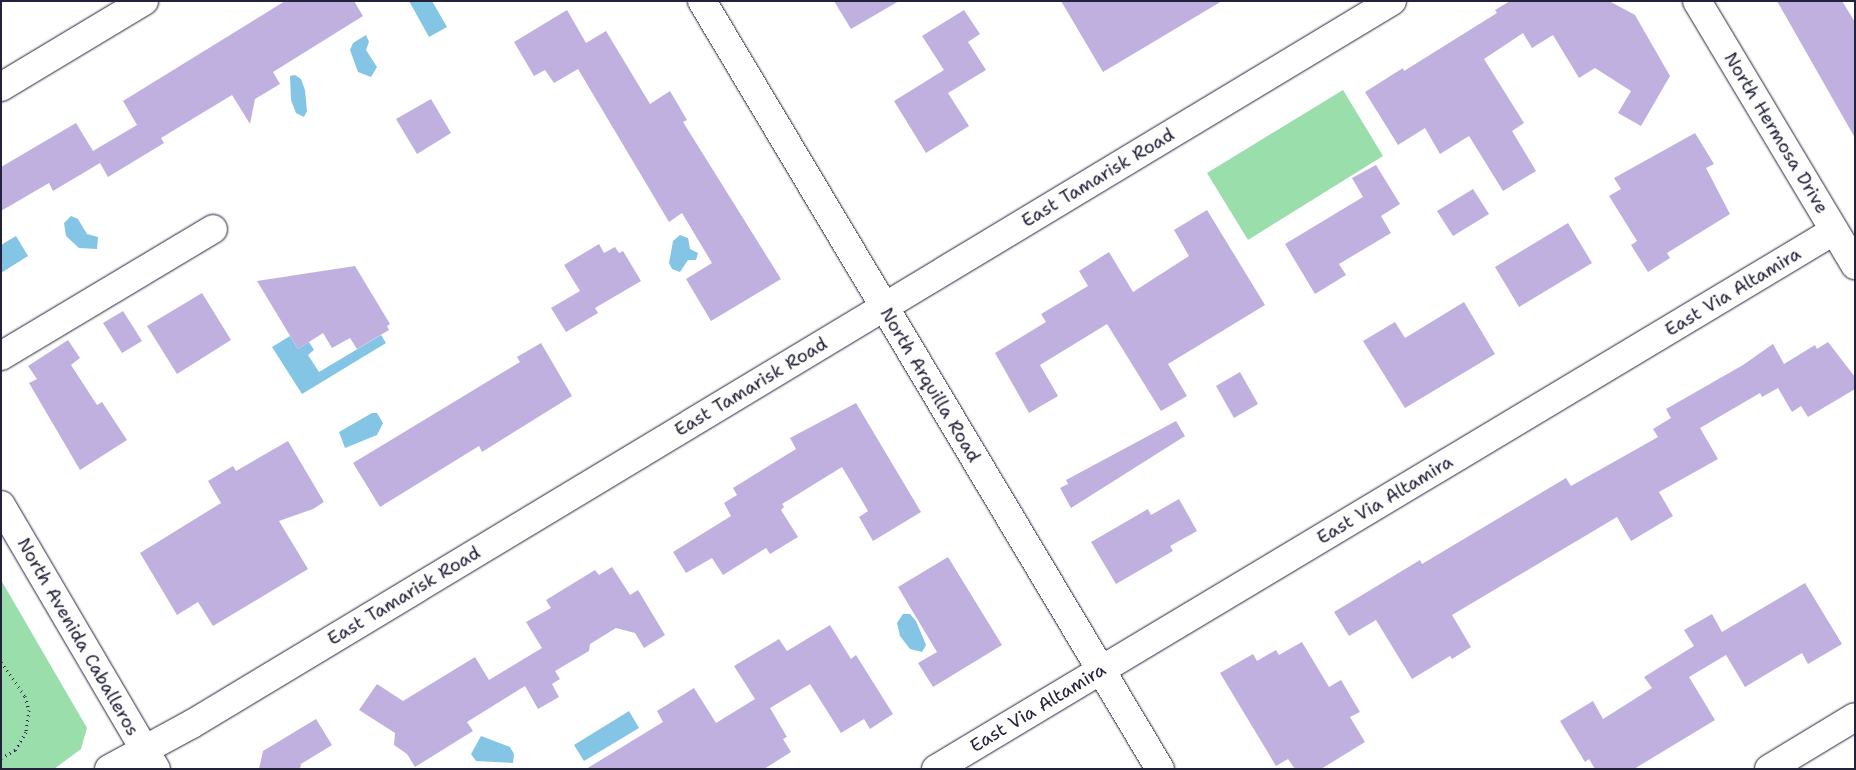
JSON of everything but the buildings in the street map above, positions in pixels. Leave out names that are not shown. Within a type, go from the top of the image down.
[{"type":"street","points":[[1,87],[144,1]]},
{"type":"street","name":"North Arquilla Road","points":[[702,1],[1160,769]]},
{"type":"street","name":"East Tamarisk Road","points":[[109,769],[150,759],[192,724],[1392,1]]},
{"type":"street","name":"North Hermosa Drive","points":[[1697,1],[1855,265]]},
{"type":"street","points":[[1,356],[213,229]]},
{"type":"street","name":"East Via Altamira","points":[[936,769],[1834,231]]},
{"type":"street","name":"North Avenida Caballeros","points":[[1,505],[150,759]]},
{"type":"street","points":[[1769,769],[1855,717]]},
{"type":"path","points":[[1,662],[25,696],[29,710],[26,732],[15,750],[1,758]]},
{"type":"green space","points":[[1343,90],[1383,156],[1248,240],[1207,173]]},
{"type":"green space","points":[[1,580],[87,728],[81,749],[54,769],[1,769]]},
{"type":"water","points":[[409,1],[432,1],[447,27],[429,37]]},
{"type":"water","points":[[366,35],[369,42],[366,50],[377,67],[371,77],[358,72],[350,50],[353,43]]},
{"type":"water","points":[[295,75],[301,79],[305,90],[307,111],[304,117],[296,113],[291,100],[290,76]]},
{"type":"water","points":[[71,216],[78,219],[87,234],[98,237],[97,249],[79,248],[66,236],[64,223]]},
{"type":"water","points":[[680,235],[688,238],[690,249],[698,253],[696,260],[688,260],[680,272],[672,269],[669,263],[673,241]]},
{"type":"water","points":[[16,236],[28,256],[1,273],[1,245]]},
{"type":"water","points":[[381,335],[386,343],[302,394],[272,347],[290,336],[298,349],[309,342],[314,350],[308,355],[319,372]]},
{"type":"water","points":[[372,413],[377,413],[383,423],[377,435],[345,448],[339,432]]},
{"type":"water","points":[[903,614],[910,614],[916,621],[926,645],[922,652],[910,649],[900,636],[897,623]]},
{"type":"water","points":[[629,711],[639,728],[584,761],[574,745]]},
{"type":"water","points":[[481,736],[510,747],[514,754],[513,763],[476,761],[471,754]]}]
